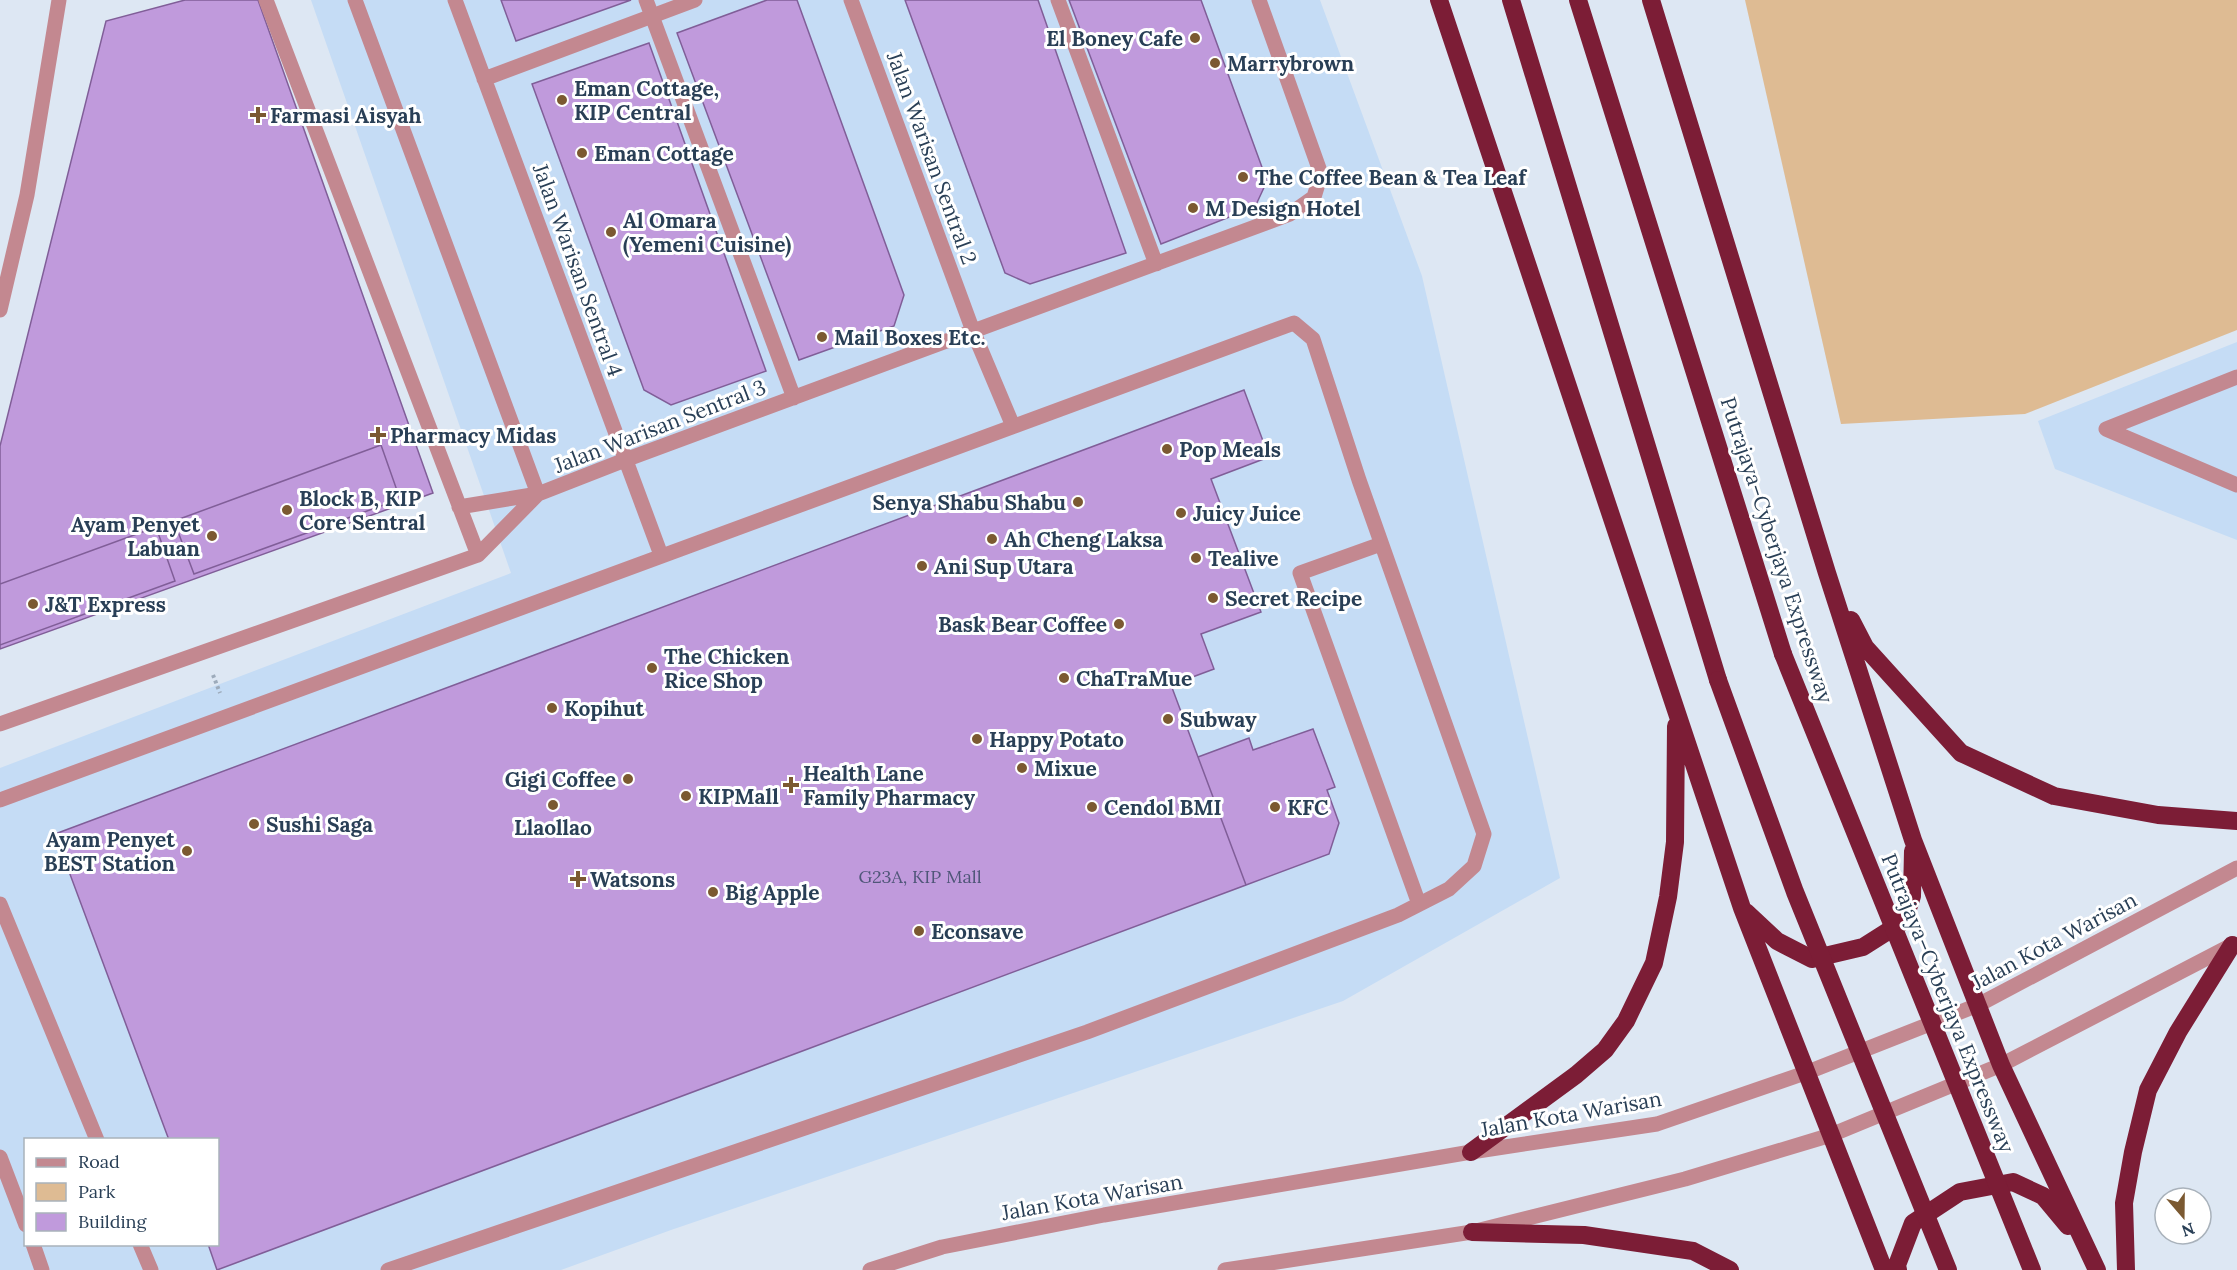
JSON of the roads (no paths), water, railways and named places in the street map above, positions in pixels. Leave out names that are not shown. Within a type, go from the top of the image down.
[{"type":"highway","points":[[1439,0],[1742,908],[1884,1270]]},
{"type":"highway","points":[[1511,0],[1718,680],[1795,892],[1948,1270]]},
{"type":"highway","name":"Putrajaya–Cyberjaya Expressway","points":[[1578,0],[1783,654],[2032,1270]]},
{"type":"highway","points":[[1651,0],[1827,573],[1913,840],[2001,1065],[2097,1270]]},
{"type":"highway","points":[[1827,573],[1865,647],[1961,753],[2054,796],[2158,815],[2237,821]]},
{"type":"highway","points":[[1471,1152],[1576,1075],[1605,1050],[1626,1021],[1654,963],[1668,897],[1675,842],[1677,713]]},
{"type":"highway","points":[[1742,908],[1777,941],[1812,959],[1863,947],[1904,921],[1912,896],[1913,840]]},
{"type":"highway","points":[[2126,1270],[2124,1203],[2148,1090],[2178,1032],[2235,943]]},
{"type":"highway","points":[[1898,1270],[1913,1222],[1960,1192],[2013,1182],[2043,1196],[2083,1243]]},
{"type":"highway","points":[[1472,1232],[1584,1235],[1693,1251],[1730,1270]]},
{"type":"street","points":[[0,310],[27,195],[59,0]]},
{"type":"street","points":[[266,0],[478,555]]},
{"type":"street","name":"Jalan Warisan Sentral 3","points":[[355,0],[538,494],[1290,214],[1314,197],[1321,174],[1259,0]]},
{"type":"street","name":"Jalan Warisan Sentral 4","points":[[455,0],[661,555]]},
{"type":"street","points":[[646,0],[794,398]]},
{"type":"street","points":[[484,79],[695,0]]},
{"type":"street","name":"Jalan Warisan Sentral 2","points":[[851,0],[974,332],[1013,426]]},
{"type":"street","points":[[1058,0],[1156,264]]},
{"type":"street","points":[[0,800],[1294,322],[1312,339],[1381,544],[1484,834],[1474,866],[1449,889],[1398,915],[1087,1032],[388,1270]]},
{"type":"street","points":[[2237,377],[2106,429],[2237,485]]},
{"type":"street","points":[[459,507],[538,494]]},
{"type":"street","points":[[0,724],[478,555],[538,494]]},
{"type":"street","points":[[1381,544],[1300,573],[1419,904]]},
{"type":"street","name":"Jalan Kota Warisan","points":[[870,1270],[942,1247],[1104,1215],[1471,1152],[1657,1124],[1808,1072],[1978,1005],[2237,868]]},
{"type":"street","points":[[0,904],[96,1138]]},
{"type":"street","points":[[1225,1270],[1472,1232],[1685,1179],[1831,1135],[2001,1065],[2235,943]]},
{"type":"street","points":[[0,1157],[24,1220]]},
{"type":"street","points":[[33,1246],[42,1270]]},
{"type":"street","points":[[140,1246],[151,1270]]},
{"type":"place","name":"El Boney Cafe","points":[[1195,38]]},
{"type":"place","name":"Marrybrown","points":[[1215,63]]},
{"type":"place","name":"Eman Cottage, KIP Central","points":[[562,100]]},
{"type":"place","name":"Farmasi Aisyah","points":[[258,115]]},
{"type":"place","name":"Eman Cottage","points":[[582,153]]},
{"type":"place","name":"The Coffee Bean & Tea Leaf","points":[[1243,177]]},
{"type":"place","name":"M Design Hotel","points":[[1193,208]]},
{"type":"place","name":"Al Omara (Yemeni Cuisine)","points":[[611,232]]},
{"type":"place","name":"Mail Boxes Etc.","points":[[822,337]]},
{"type":"place","name":"Pharmacy Midas","points":[[378,435]]},
{"type":"place","name":"Pop Meals","points":[[1167,449]]},
{"type":"place","name":"Senya Shabu Shabu","points":[[1078,502]]},
{"type":"place","name":"Block B, KIP Core Sentral","points":[[287,510]]},
{"type":"place","name":"Juicy Juice","points":[[1181,513]]},
{"type":"place","name":"Ayam Penyet Labuan","points":[[212,536]]},
{"type":"place","name":"Ah Cheng Laksa","points":[[992,539]]},
{"type":"place","name":"Tealive","points":[[1196,558]]},
{"type":"place","name":"Ani Sup Utara","points":[[922,566]]},
{"type":"place","name":"Secret Recipe","points":[[1213,598]]},
{"type":"place","name":"J&T Express","points":[[33,604]]},
{"type":"place","name":"Bask Bear Coffee","points":[[1119,624]]},
{"type":"place","name":"The Chicken Rice Shop","points":[[652,668]]},
{"type":"place","name":"ChaTraMue","points":[[1064,678]]},
{"type":"place","name":"Kopihut","points":[[552,708]]},
{"type":"place","name":"Subway","points":[[1168,719]]},
{"type":"place","name":"Happy Potato","points":[[977,739]]},
{"type":"place","name":"Mixue","points":[[1022,768]]},
{"type":"place","name":"Gigi Coffee","points":[[628,779]]},
{"type":"place","name":"Health Lane Family Pharmacy","points":[[791,785]]},
{"type":"place","name":"KIPMall","points":[[686,796]]},
{"type":"place","name":"Llaollao","points":[[553,805]]},
{"type":"place","name":"Cendol BMI","points":[[1092,807]]},
{"type":"place","name":"KFC","points":[[1275,807]]},
{"type":"place","name":"Sushi Saga","points":[[254,824]]},
{"type":"place","name":"Ayam Penyet BEST Station","points":[[187,851]]},
{"type":"place","name":"Watsons","points":[[578,879]]},
{"type":"place","name":"Big Apple","points":[[713,892]]},
{"type":"place","name":"Econsave","points":[[919,931]]}]
